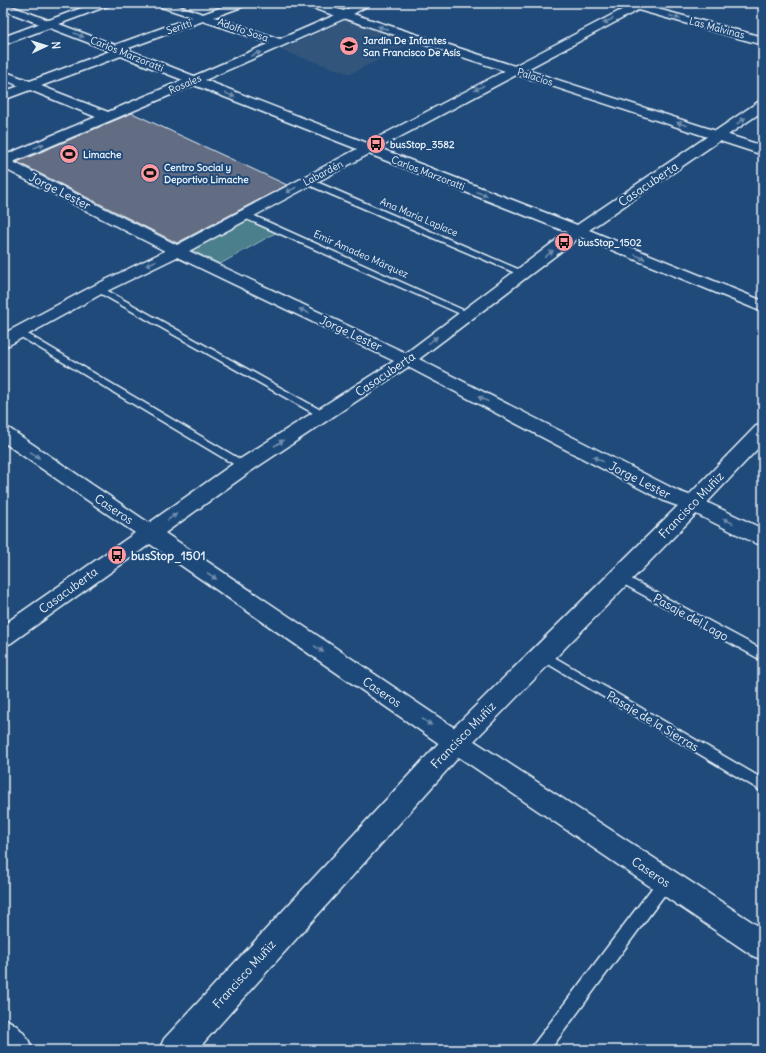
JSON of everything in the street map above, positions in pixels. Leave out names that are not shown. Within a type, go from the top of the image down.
[{"type":"street","points":[[3,41],[106,3]]},
{"type":"street","name":"Adolfo Sosa","points":[[159,3],[281,43]]},
{"type":"street","name":"Seritti","points":[[3,96],[243,3]]},
{"type":"street","name":"Palacios","points":[[307,3],[763,150]]},
{"type":"street","name":"Rosales","points":[[3,161],[281,43],[344,15],[366,3]]},
{"type":"street","name":"Las Malvinas","points":[[624,3],[640,5],[763,41]]},
{"type":"street","name":"Labardén","points":[[3,341],[99,289],[177,251],[514,70],[640,5]]},
{"type":"street","name":"Carlos Marzoratti","points":[[3,6],[578,231],[763,307]]},
{"type":"street","points":[[3,74],[109,117]]},
{"type":"street","name":"Casacuberta","points":[[3,637],[244,466],[407,360],[578,231],[763,105]]},
{"type":"street","name":"Jorge Lester","points":[[3,161],[177,251],[407,360],[671,496],[693,504],[763,538]]},
{"type":"street","name":"Francisco Muñiz","points":[[175,1050],[456,742],[693,504],[763,431]]},
{"type":"street","name":"Caseros","points":[[3,433],[456,742],[763,946]]},
{"type":"street","points":[[3,1034],[17,1050]]},
{"type":"lane","name":"Ana María Laplace","points":[[307,181],[523,273]]},
{"type":"lane","name":"Emir Amadeo Märquez","points":[[245,215],[468,314]]},
{"type":"lane","points":[[99,289],[323,414]]},
{"type":"lane","points":[[19,332],[244,466]]},
{"type":"lane","name":"Pasaje del Lago","points":[[620,577],[763,656]]},
{"type":"lane","name":"Pasaje de la Sierras","points":[[542,655],[763,786]]},
{"type":"lane","points":[[540,1050],[666,881]]},
{"type":"shaded area","name":"Jardín De Infantes San Francisco De Asís","points":[[348,19],[416,41],[350,74],[280,50]]},
{"type":"green space","points":[[250,218],[279,231],[220,264],[191,250]]},
{"type":"building","name":"Centro Social y Deportivo Limache","points":[[132,113],[287,185],[177,243],[17,162]]},
{"type":"place","name":"Jardín De Infantes San Francisco De Asís","points":[[349,46]]},
{"type":"place","name":"busStop_3582","points":[[376,144]]},
{"type":"place","name":"Limache","points":[[69,154]]},
{"type":"place","name":"Centro Social y Deportivo Limache","points":[[150,173]]},
{"type":"place","name":"busStop_1502","points":[[564,242]]},
{"type":"place","name":"busStop_1501","points":[[117,555]]}]
